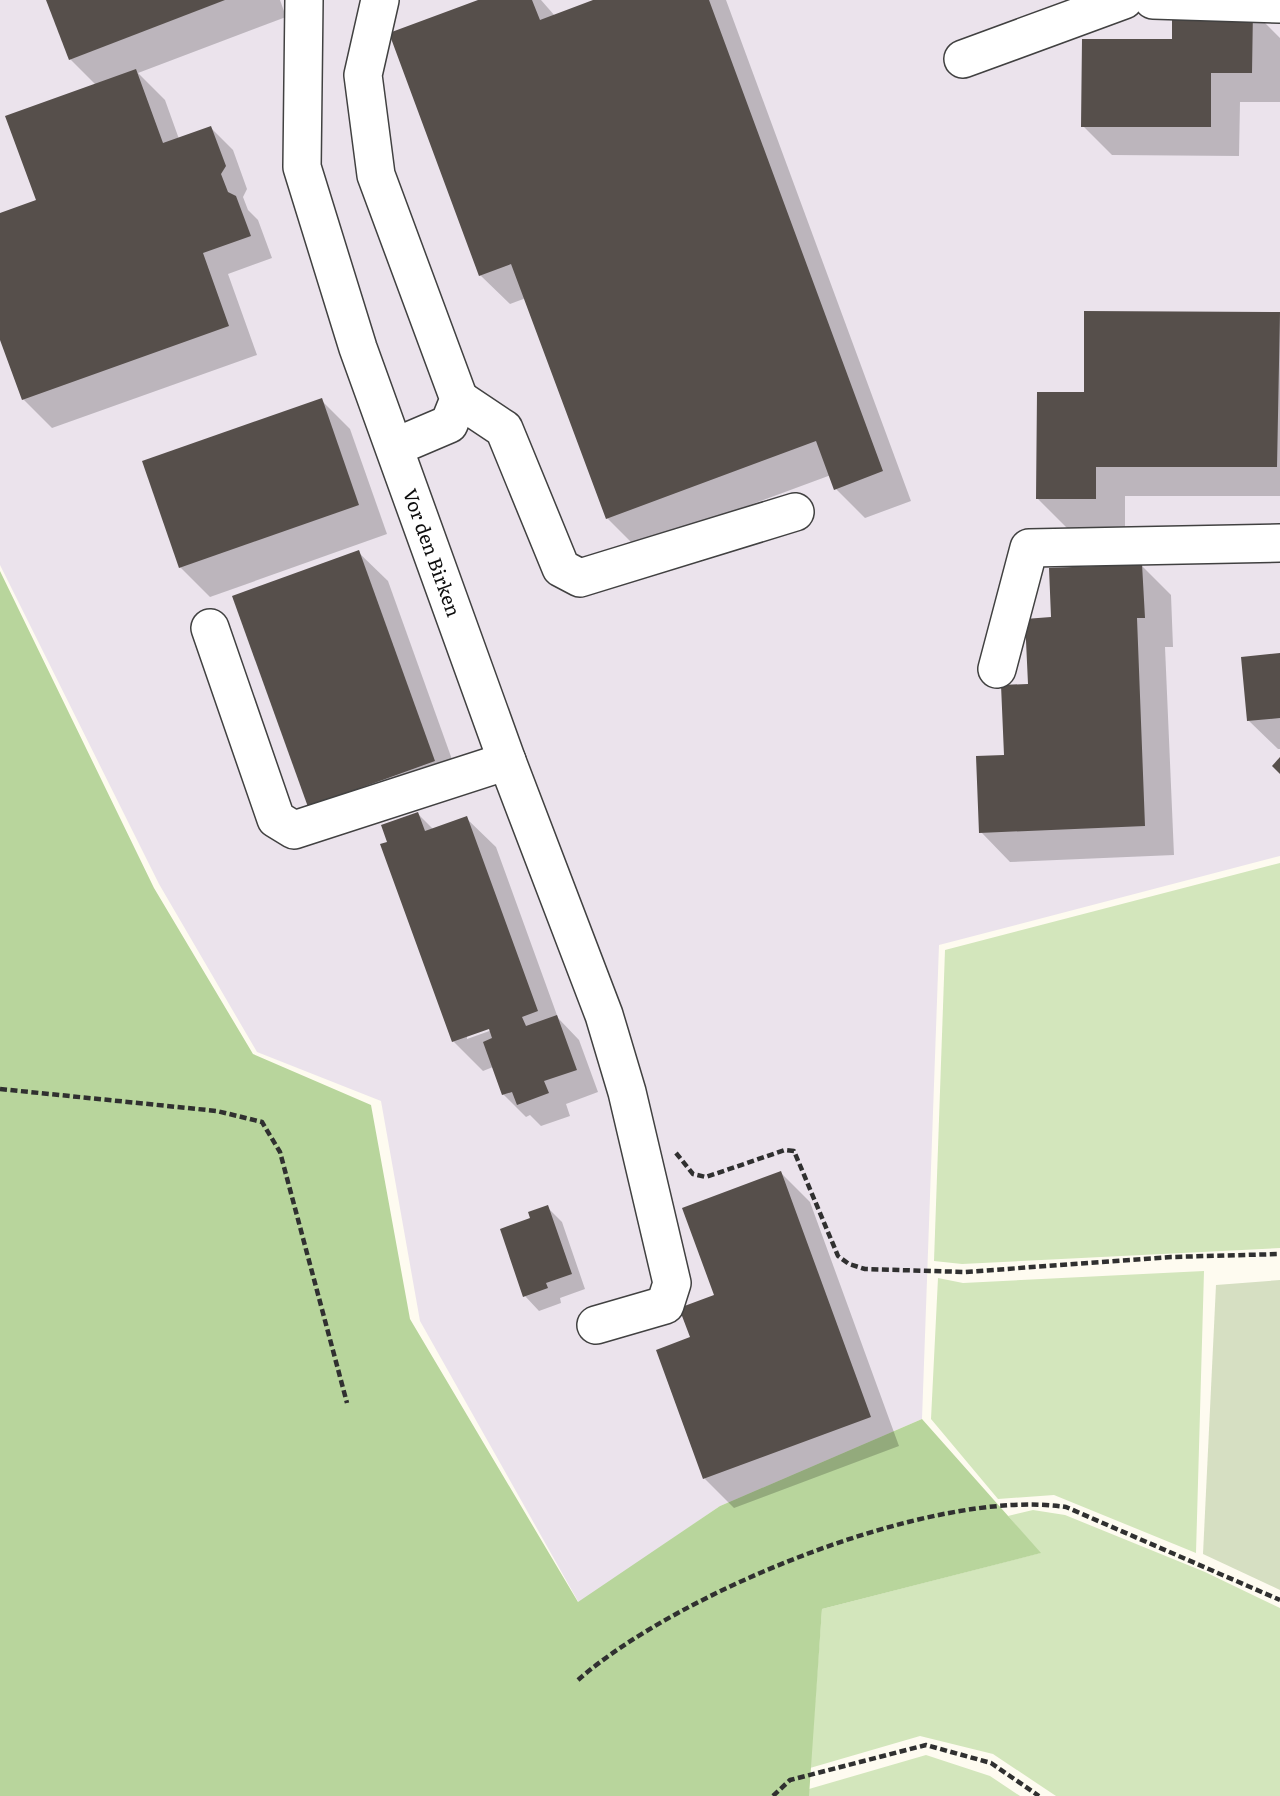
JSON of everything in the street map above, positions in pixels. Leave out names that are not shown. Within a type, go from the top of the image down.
[{"type":"street","name":"Vor den Birken","points":[[304,0],[302,167],[358,348],[507,761],[604,1015],[627,1093],[672,1283],[664,1305],[596,1325]]},
{"type":"street","points":[[380,0],[363,75],[376,175],[459,399],[504,429],[561,568],[580,578],[795,512]]},
{"type":"street","points":[[963,59],[1124,0]]},
{"type":"street","points":[[1153,0],[1280,4]]},
{"type":"street","points":[[395,447],[449,424],[459,399]]},
{"type":"street","points":[[997,669],[1029,548],[1280,543]]},
{"type":"street","points":[[210,628],[276,819],[295,830],[507,761]]},
{"type":"path","points":[[0,1089],[217,1111],[262,1122],[280,1152],[347,1404]]},
{"type":"path","points":[[668,1143],[693,1174],[706,1177],[785,1150],[794,1151],[838,1255],[849,1264],[865,1269],[965,1272],[1171,1257],[1280,1254]]},
{"type":"path","points":[[578,1680],[603,1658],[656,1627],[796,1557],[862,1534],[992,1506],[1032,1502],[1066,1507],[1280,1600]]},
{"type":"path","points":[[773,1796],[790,1780],[926,1745],[992,1763],[1039,1796]]},
{"type":"shaded area","points":[[0,0],[1280,0],[1280,856],[939,945],[922,1419],[720,1506],[579,1603],[420,1321],[381,1101],[257,1052],[159,884],[0,565]]},
{"type":"green space","points":[[0,571],[154,888],[253,1054],[371,1105],[410,1319],[578,1602],[720,1506],[922,1419],[1041,1553],[822,1609],[809,1796],[0,1796]]},
{"type":"green space","points":[[1280,863],[1280,1248],[962,1264],[934,1261],[945,950]]},
{"type":"green space","points":[[1204,1271],[1196,1553],[1054,1495],[998,1499],[931,1419],[938,1278],[963,1283]]},
{"type":"green space","points":[[1280,1280],[1280,1590],[1203,1554],[1216,1285]]},
{"type":"green space","points":[[1033,1510],[1065,1515],[1205,1572],[1280,1608],[1280,1796],[1056,1796],[993,1754],[920,1736],[810,1768],[822,1609],[1040,1553],[1008,1516]]},
{"type":"green space","points":[[926,1755],[990,1776],[1020,1796],[809,1796],[809,1789]]},
{"type":"building","points":[[46,0],[225,0],[69,60]]},
{"type":"building","points":[[478,0],[532,0],[540,20],[593,0],[709,0],[883,471],[834,490],[816,441],[606,519],[511,264],[479,276],[389,33]]},
{"type":"building","points":[[1172,8],[1253,9],[1252,73],[1211,73],[1211,127],[1081,127],[1082,39],[1172,39]]},
{"type":"building","points":[[136,69],[163,143],[211,126],[226,166],[221,174],[228,192],[236,196],[251,236],[203,253],[229,326],[22,400],[0,340],[0,213],[36,200],[5,116]]},
{"type":"building","points":[[1084,311],[1280,312],[1277,467],[1096,467],[1096,499],[1036,499],[1037,392],[1084,392]]},
{"type":"building","points":[[322,398],[359,505],[179,568],[142,461]]},
{"type":"building","points":[[359,550],[435,761],[308,807],[232,596]]},
{"type":"building","points":[[1142,564],[1145,618],[1137,618],[1145,826],[979,833],[976,756],[1004,755],[1001,685],[1028,684],[1025,619],[1051,617],[1049,568]]},
{"type":"building","points":[[1280,653],[1280,718],[1247,721],[1241,657]]},
{"type":"building","points":[[1280,757],[1280,774],[1272,766]]},
{"type":"building","points":[[418,812],[425,831],[467,816],[538,1011],[522,1017],[526,1026],[557,1015],[577,1070],[544,1081],[549,1093],[517,1105],[512,1092],[502,1095],[483,1042],[492,1038],[489,1029],[452,1042],[380,844],[387,842],[381,825]]},
{"type":"building","points":[[781,1171],[871,1417],[703,1479],[656,1350],[690,1337],[679,1308],[714,1295],[682,1208]]},
{"type":"building","points":[[548,1205],[572,1274],[546,1283],[548,1288],[523,1297],[500,1229],[530,1218],[528,1212]]}]
